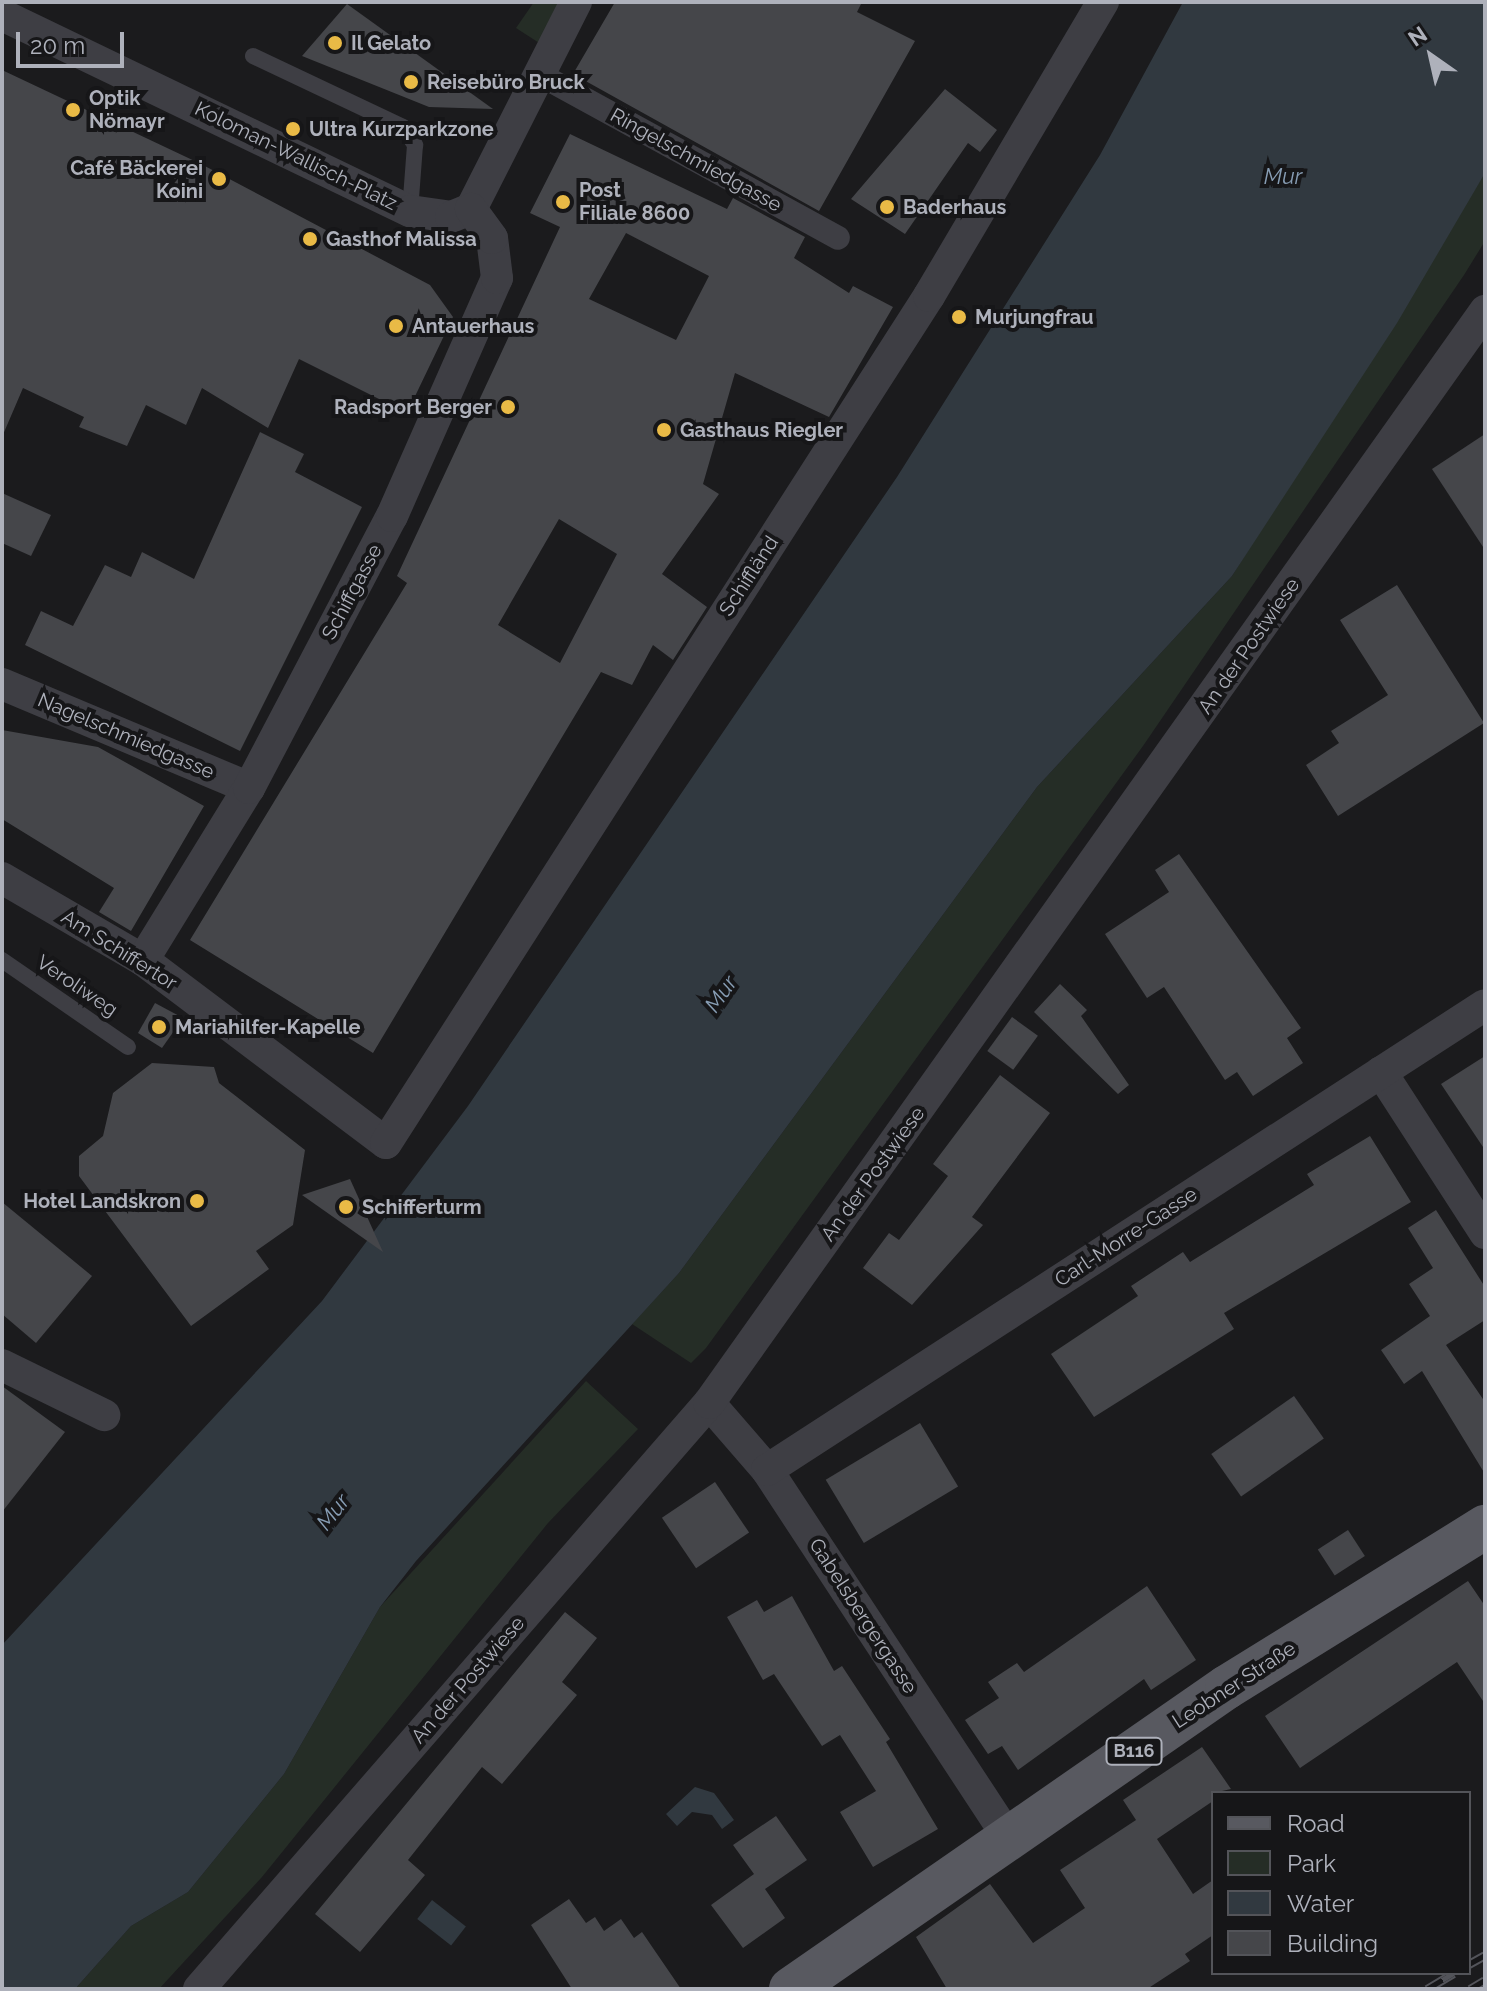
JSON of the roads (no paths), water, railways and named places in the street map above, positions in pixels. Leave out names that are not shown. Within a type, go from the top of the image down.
[{"type":"main road","name":"Leobner Straße","points":[[791,1989],[1227,1687],[1480,1541]]},
{"type":"street","points":[[471,209],[545,77],[576,2]]},
{"type":"street","name":"Schiffländ","points":[[386,1143],[929,296],[1103,2]]},
{"type":"street","name":"Koloman-Wallisch-Platz","points":[[2,15],[410,211],[451,217],[471,209]]},
{"type":"street","name":"Ringelschmiedgasse","points":[[545,77],[838,238]]},
{"type":"street","name":"Schiffgasse","points":[[143,960],[249,788],[392,516],[497,278],[492,238],[471,209]]},
{"type":"street","name":"An der Postwiese","points":[[199,1989],[709,1403],[1483,318]]},
{"type":"street","name":"Nagelschmiedgasse","points":[[2,684],[249,788]]},
{"type":"street","name":"Am Schiffertor","points":[[2,878],[143,960],[386,1143]]},
{"type":"street","name":"Carl-Morre-Gasse","points":[[767,1470],[1485,1005]]},
{"type":"street","points":[[1381,1072],[1485,1233]]},
{"type":"street","points":[[2,1365],[104,1415]]},
{"type":"street","name":"Gabelsbergergasse","points":[[709,1403],[767,1470],[1008,1837]]},
{"type":"lane","points":[[253,56],[403,127],[415,145],[410,211]]},
{"type":"lane","name":"Veroliweg","points":[[2,960],[128,1047]]},
{"type":"water","name":"Mur","points":[[1183,2],[1485,2],[1485,173],[1397,323],[1232,576],[1037,787],[679,1273],[416,1561],[380,1607],[284,1774],[188,1892],[131,1926],[75,1989],[2,1989],[2,1645],[322,1301],[468,1106],[897,477],[1100,155]]},
{"type":"water","points":[[695,1787],[714,1793],[734,1820],[722,1829],[712,1815],[692,1812],[677,1826],[666,1814]]},
{"type":"water","points":[[432,1900],[466,1926],[451,1945],[417,1919]]},
{"type":"railway","points":[[1471,1963],[1485,1955]]},
{"type":"railway","points":[[1427,1989],[1451,1975]]},
{"type":"railway","points":[[1470,1989],[1485,1980]]},
{"type":"place","name":"Il Gelato","points":[[335,43]]},
{"type":"place","name":"Reisebüro Bruck","points":[[411,82]]},
{"type":"place","name":"Optik Nömayr","points":[[73,110]]},
{"type":"place","name":"Ultra Kurzparkzone","points":[[293,129]]},
{"type":"place","name":"Café Bäckerei Koini","points":[[219,179]]},
{"type":"place","name":"Post Filiale 8600","points":[[563,202]]},
{"type":"place","name":"Baderhaus","points":[[887,207]]},
{"type":"place","name":"Gasthof Malissa","points":[[310,239]]},
{"type":"place","name":"Murjungfrau","points":[[959,317]]},
{"type":"place","name":"Antauerhaus","points":[[396,326]]},
{"type":"place","name":"Radsport Berger","points":[[508,407]]},
{"type":"place","name":"Gasthaus Riegler","points":[[664,430]]},
{"type":"place","name":"Mariahilfer-Kapelle","points":[[159,1027]]},
{"type":"place","name":"Hotel Landskron","points":[[197,1201]]},
{"type":"place","name":"Schifferturm","points":[[346,1207]]}]
